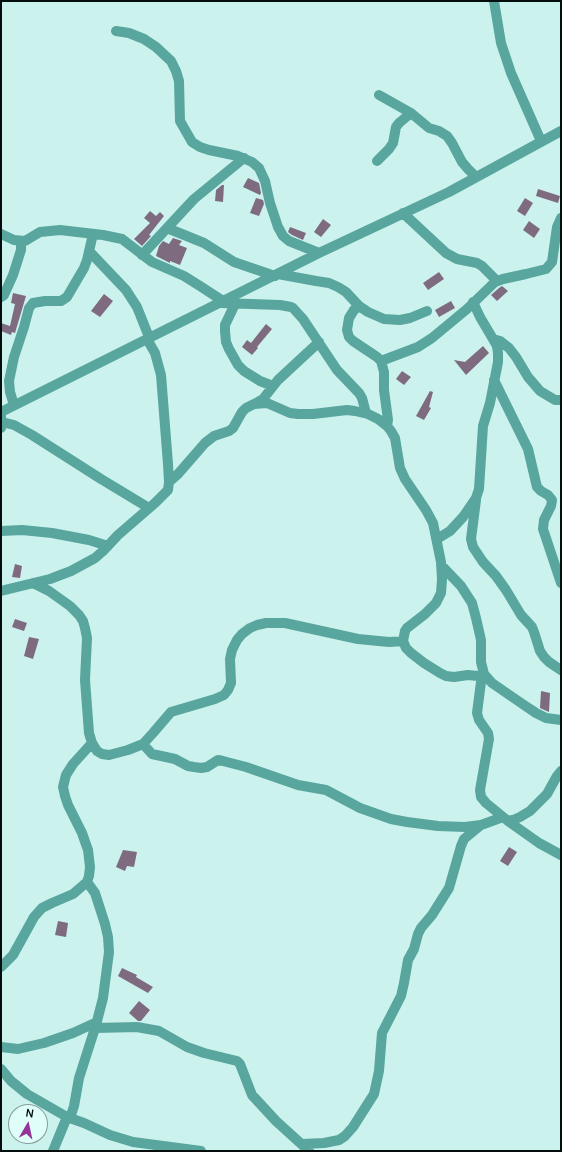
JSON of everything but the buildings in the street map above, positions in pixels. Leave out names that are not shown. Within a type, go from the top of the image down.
[{"type":"street","points":[[494,1],[501,44],[511,73],[541,141]]},
{"type":"street","points":[[116,31],[129,33],[144,39],[156,47],[170,60],[179,81],[180,121],[192,142],[200,147],[244,158],[259,168],[265,181],[278,227],[283,236],[289,241],[319,253]]},
{"type":"street","points":[[380,95],[410,113],[429,128],[439,131],[447,136],[462,162],[476,177]]},
{"type":"street","points":[[377,161],[389,150],[393,143],[398,123],[410,113]]},
{"type":"street","points":[[1,428],[1,412],[14,405],[319,253],[449,192],[561,131]]},
{"type":"street","points":[[142,254],[194,199],[244,158]]},
{"type":"street","points":[[403,213],[446,253],[457,259],[477,263],[497,281]]},
{"type":"street","points":[[381,361],[418,347],[432,338],[451,323],[497,281],[537,271],[550,266],[553,256],[556,227],[561,218]]},
{"type":"street","points":[[167,228],[186,234],[204,243],[234,262],[277,275],[322,282],[338,287],[346,292],[359,306],[384,320],[410,318],[427,311]]},
{"type":"street","points":[[1,234],[14,240],[25,241],[40,232],[60,230],[122,239],[152,262],[184,276],[221,302],[235,304],[280,305],[291,307],[297,312],[341,375],[359,393],[366,413],[368,414]]},
{"type":"street","points":[[14,405],[10,392],[9,381],[14,357],[29,308],[33,303],[61,301],[67,297],[82,272],[93,234]]},
{"type":"street","points":[[1,297],[4,295],[13,275],[21,241]]},
{"type":"street","points":[[1,591],[50,579],[95,558],[168,490],[169,482],[166,426],[161,375],[155,353],[137,307],[126,290],[89,251]]},
{"type":"street","points":[[473,302],[497,346],[498,362],[490,403],[483,426],[479,489],[476,498],[471,539],[473,547],[483,562],[506,590],[521,616],[532,627],[540,651],[544,657],[561,670]]},
{"type":"street","points":[[235,304],[225,325],[229,349],[238,365],[244,371],[273,386]]},
{"type":"street","points":[[359,306],[354,310],[349,318],[349,337],[381,361],[384,372],[384,390],[388,420],[386,426]]},
{"type":"street","points":[[493,339],[500,341],[509,348],[528,377],[540,391],[556,400],[561,400]]},
{"type":"street","points":[[169,482],[205,443],[214,436],[229,431],[233,428],[242,412],[249,406],[263,399],[273,386],[318,342]]},
{"type":"street","points":[[494,380],[528,449],[537,487],[552,500],[551,506],[544,520],[543,529],[561,583]]},
{"type":"street","points":[[256,403],[267,403],[290,413],[298,414],[313,414],[347,410],[368,414],[378,419],[392,431],[395,438],[400,468],[405,479],[433,522],[437,539],[442,579],[441,593],[436,603],[407,628],[403,641],[406,648],[411,653],[446,676],[478,676],[484,674]]},
{"type":"street","points":[[2,422],[14,425],[32,435],[150,508]]},
{"type":"street","points":[[437,539],[452,528],[476,498]]},
{"type":"street","points":[[1,531],[22,530],[47,532],[89,540],[108,546]]},
{"type":"street","points":[[441,565],[461,586],[472,603],[481,640],[481,662],[484,674],[492,683],[530,709],[546,718],[561,720]]},
{"type":"street","points":[[33,583],[49,591],[70,606],[79,615],[85,628],[87,638],[85,680],[89,732],[92,743],[97,751],[102,754],[109,755],[143,744],[171,712],[224,695],[231,683],[230,659],[232,650],[242,634],[256,625],[266,623],[285,623],[352,638],[389,642],[403,641]]},
{"type":"street","points":[[484,674],[481,682],[477,713],[479,720],[488,733],[489,739],[480,790],[482,797],[486,804],[506,819],[540,843],[561,855]]},
{"type":"street","points":[[1,967],[13,956],[34,917],[42,908],[52,902],[73,894],[88,882],[90,867],[88,850],[82,833],[68,805],[63,787],[66,775],[73,764],[92,743]]},
{"type":"street","points":[[143,744],[152,754],[174,759],[194,768],[207,766],[218,760],[223,761],[246,767],[298,785],[326,790],[360,808],[391,819],[438,826],[481,825],[506,819],[513,820],[520,817],[530,811],[547,794],[561,771]]},
{"type":"street","points":[[1,1047],[18,1049],[44,1043],[96,1025],[137,1027],[159,1031],[187,1047],[237,1061],[240,1064],[252,1095],[276,1122],[305,1148],[339,1140],[346,1136],[353,1127],[374,1094],[379,1071],[382,1033],[401,996],[408,960],[414,949],[416,939],[421,928],[432,915],[449,888],[464,840],[481,825]]},
{"type":"street","points":[[53,1151],[74,1106],[79,1078],[103,998],[109,952],[105,924],[95,893],[88,882]]},
{"type":"street","points":[[1,1069],[11,1081],[27,1094],[69,1118],[110,1135],[133,1142],[181,1150],[201,1151]]}]
